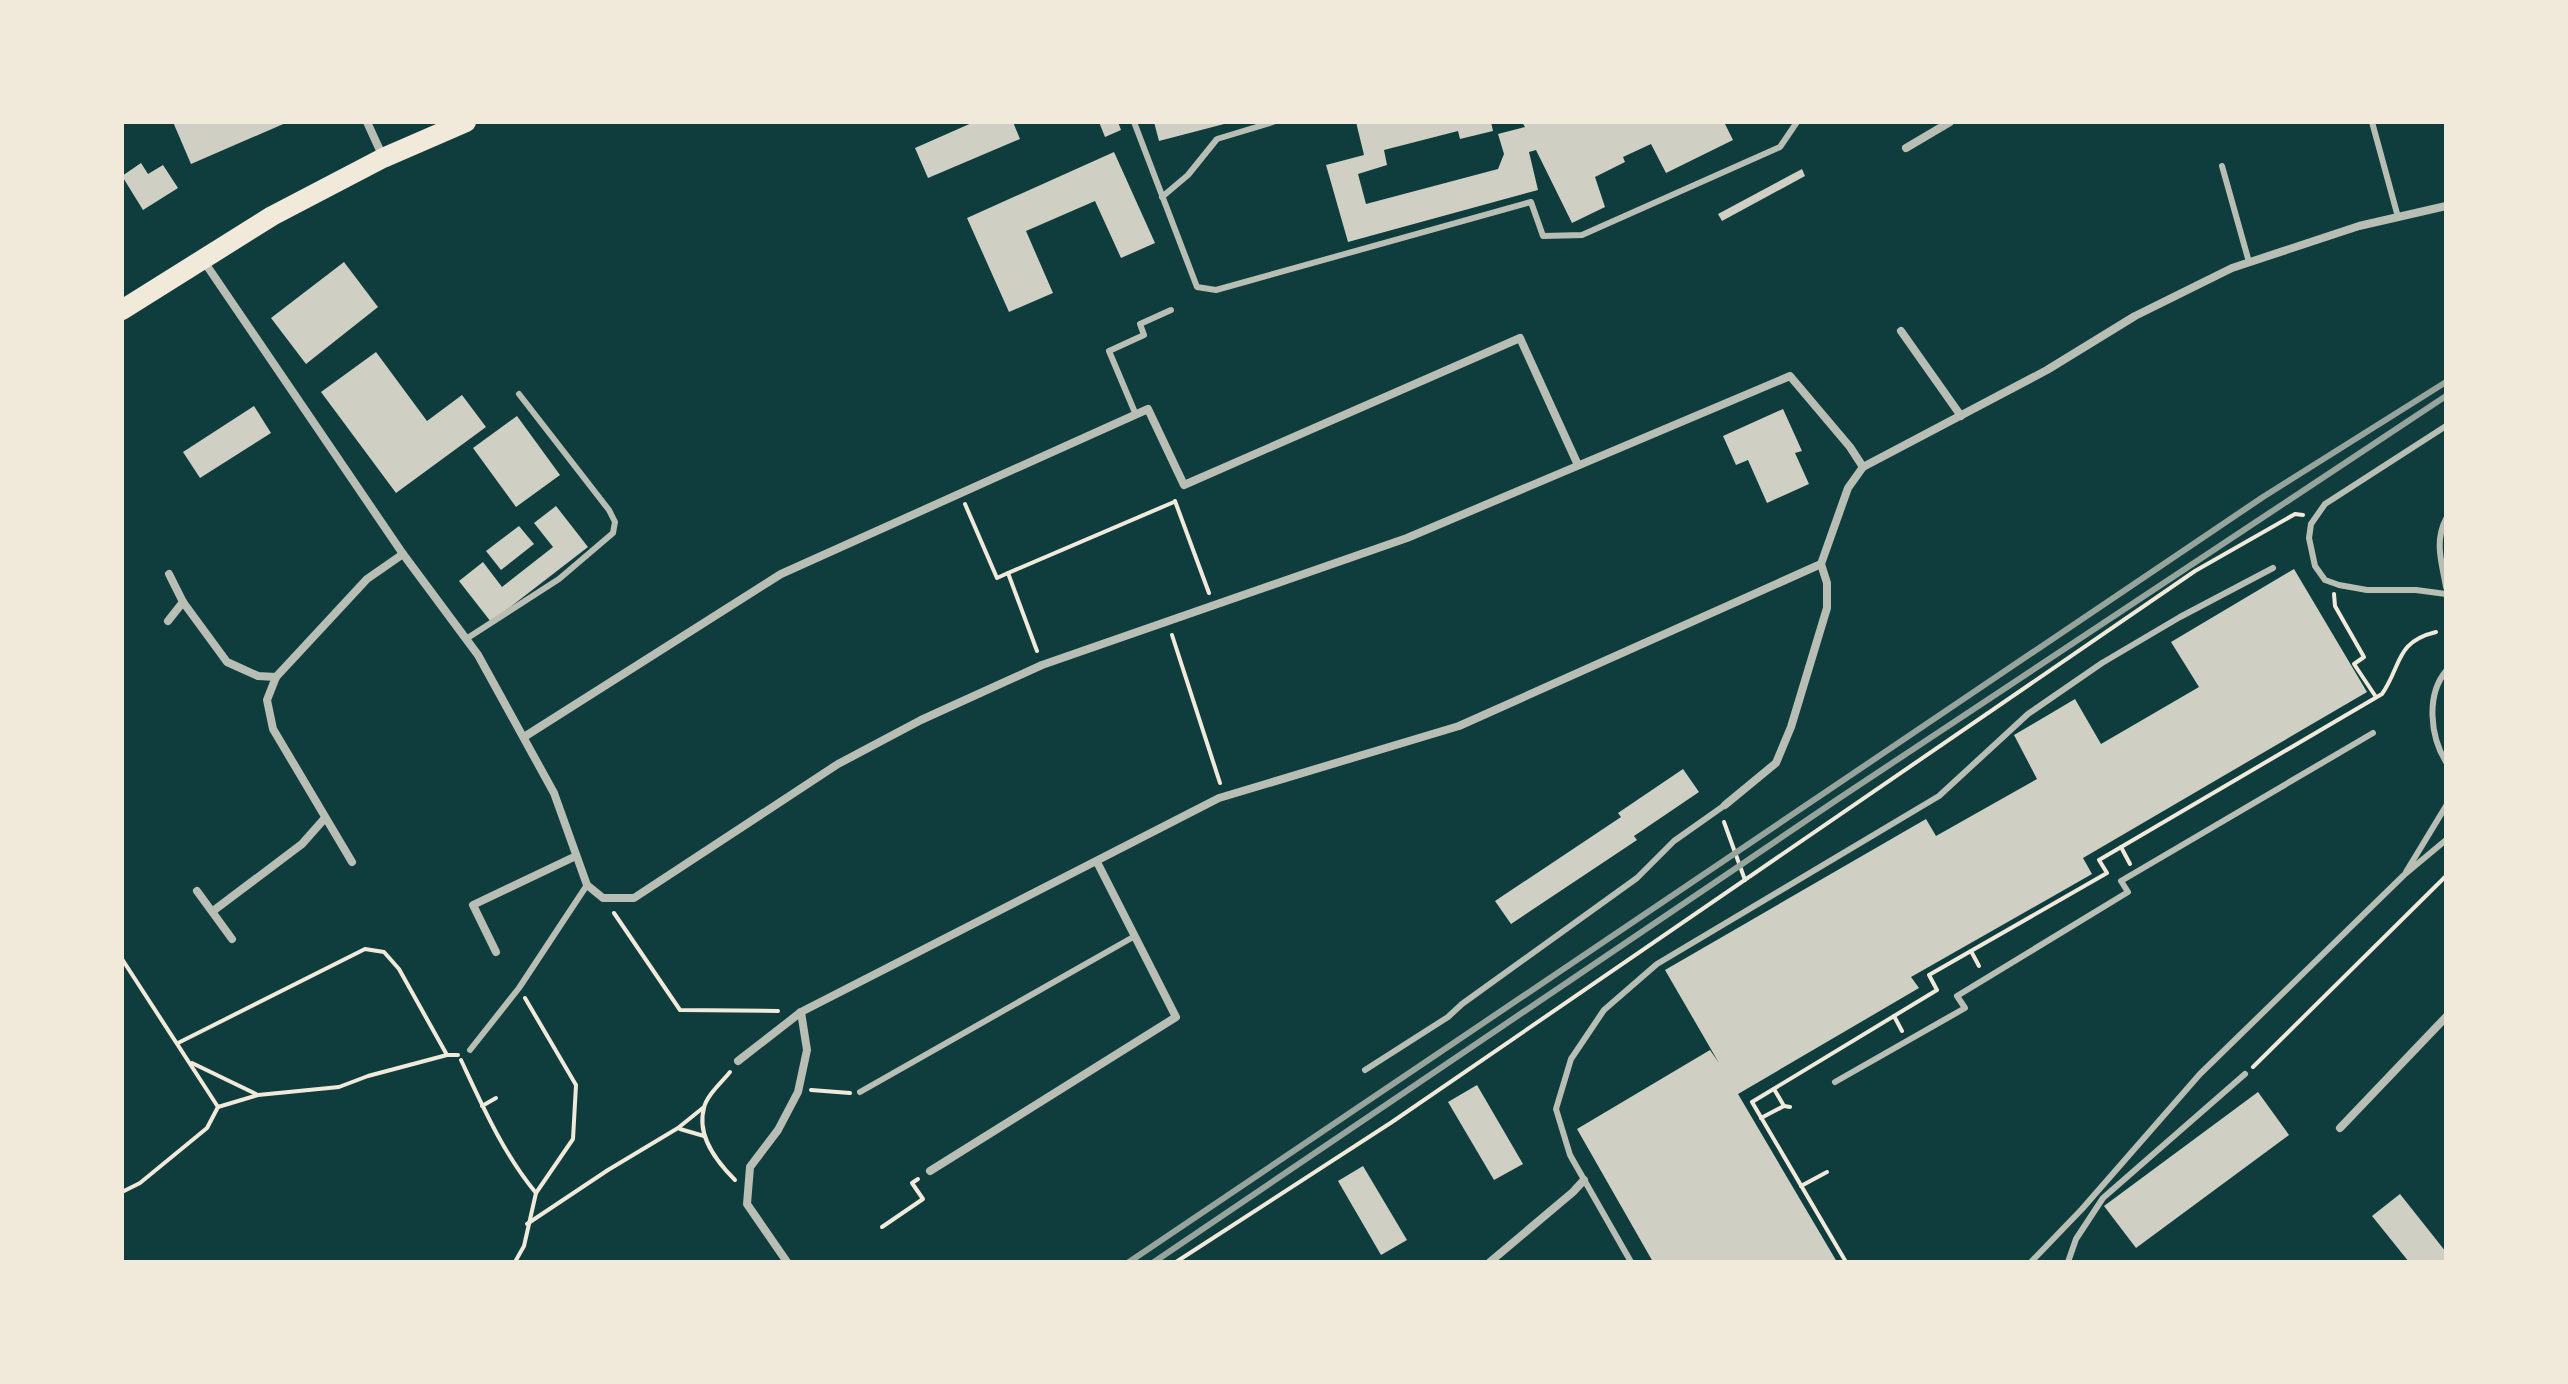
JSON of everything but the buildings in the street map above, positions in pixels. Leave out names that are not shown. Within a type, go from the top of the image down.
[{"type":"highway","points":[[122,310],[272,216],[383,158],[466,122]]},
{"type":"street","points":[[367,122],[383,158]]},
{"type":"street","points":[[1906,148],[1950,122]]},
{"type":"street","points":[[1725,805],[1776,763],[1791,727],[1827,608],[1827,583],[1821,564],[1848,488],[1863,467],[2047,370],[2135,316],[2232,268],[2359,226],[2446,206]]},
{"type":"street","points":[[202,258],[403,554],[466,639],[554,793],[587,885],[603,898],[634,898],[838,764],[921,720],[1042,665],[1407,538],[1790,376],[1863,467]]},
{"type":"street","points":[[1901,331],[1961,416]]},
{"type":"street","points":[[524,737],[781,574],[1148,409],[1184,485],[1520,338],[1578,465]]},
{"type":"street","points":[[352,862],[273,729],[267,700],[276,677],[367,579],[403,554]]},
{"type":"street","points":[[738,1061],[801,1012],[1225,796],[1459,726],[1821,564]]},
{"type":"street","points":[[169,574],[183,602],[227,662],[258,676],[276,677]]},
{"type":"street","points":[[168,621],[183,602]]},
{"type":"street","points":[[213,911],[302,844],[325,818]]},
{"type":"street","points":[[496,952],[473,905],[576,856]]},
{"type":"street","points":[[930,1171],[1176,1017],[1097,862]]},
{"type":"street","points":[[197,891],[232,939]]},
{"type":"street","points":[[787,1262],[747,1204],[750,1167],[778,1130],[798,1088],[807,1050],[801,1012]]},
{"type":"street","points":[[2340,1128],[2446,1017]]},
{"type":"street","points":[[1490,1262],[1584,1180]]},
{"type":"lane","points":[[1134,122],[1197,287],[1216,290],[1531,202],[1543,236],[1582,235],[1780,147],[1797,122]]},
{"type":"lane","points":[[1162,197],[1188,175],[1217,139],[1273,122]]},
{"type":"lane","points":[[2372,122],[2398,217]]},
{"type":"lane","points":[[2222,166],[2249,262]]},
{"type":"lane","points":[[1136,415],[1109,351],[1144,335],[1140,324],[1171,310]]},
{"type":"lane","points":[[466,639],[559,579],[613,533],[615,522],[609,510],[519,394]]},
{"type":"lane","points":[[2446,426],[2325,504],[2311,524],[2309,550],[2325,580],[2336,584],[2367,590],[2416,590],[2446,594]]},
{"type":"lane","points":[[2446,519],[2438,546],[2446,587]]},
{"type":"lane","points":[[1631,1262],[1570,1155],[1556,1109],[1571,1059],[1604,1010],[1657,964],[1939,796],[2028,714],[2102,663],[2273,568]]},
{"type":"lane","points":[[2446,671],[2437,684],[2432,700],[2437,747],[2446,762]]},
{"type":"lane","points":[[1835,1082],[1965,1008],[1957,996],[2128,892],[2121,881],[2373,733]]},
{"type":"lane","points":[[1365,1070],[1448,1017],[1637,878],[1674,841],[1725,805]]},
{"type":"lane","points":[[2404,875],[2446,806]]},
{"type":"lane","points":[[2031,1262],[2082,1209],[2200,1074],[2404,875],[2446,840]]},
{"type":"lane","points":[[470,1050],[519,988],[587,885]]},
{"type":"lane","points":[[860,1092],[1135,936]]},
{"type":"lane","points":[[2068,1262],[2076,1239],[2103,1198],[2245,1074]]},
{"type":"lane","points":[[2082,1209],[2087,1222]]},
{"type":"path","points":[[960,493],[997,578],[1174,502],[1184,485]]},
{"type":"path","points":[[1174,502],[1214,606]]},
{"type":"path","points":[[1176,1262],[1392,1122],[2195,571],[2295,514],[2316,515]]},
{"type":"path","points":[[1008,573],[1042,665]]},
{"type":"path","points":[[2336,584],[2335,606],[2364,657],[2354,664],[2376,698]]},
{"type":"path","points":[[1168,621],[1225,796]]},
{"type":"path","points":[[1724,822],[1745,880]]},
{"type":"path","points":[[2245,1074],[2446,876]]},
{"type":"path","points":[[603,898],[680,1010],[801,1012]]},
{"type":"path","points":[[178,1043],[365,949],[384,952],[399,969],[447,1055]]},
{"type":"path","points":[[122,959],[218,1107]]},
{"type":"path","points":[[515,1262],[524,1246],[536,1193],[573,1139],[576,1085],[519,988]]},
{"type":"path","points":[[122,1192],[140,1183],[207,1128],[218,1107],[258,1095],[339,1087],[368,1076],[470,1050]]},
{"type":"path","points":[[459,1055],[482,1106],[523,1178],[536,1193]]},
{"type":"path","points":[[189,1061],[258,1095]]},
{"type":"path","points":[[527,1224],[678,1128],[704,1107],[738,1061]]},
{"type":"path","points":[[798,1088],[860,1092]]},
{"type":"path","points":[[1761,1118],[1787,1107],[1774,1089]]},
{"type":"path","points":[[482,1106],[496,1098]]},
{"type":"path","points":[[704,1107],[704,1136],[719,1164],[736,1181],[747,1204]]},
{"type":"path","points":[[678,1128],[704,1136]]},
{"type":"path","points":[[882,1227],[923,1199],[912,1183],[930,1171]]},
{"type":"path","points":[[1801,1186],[1827,1172]]},
{"type":"railway","points":[[1129,1262],[2263,497],[2446,382]]},
{"type":"railway","points":[[1154,1262],[1838,799],[2446,396]]}]
